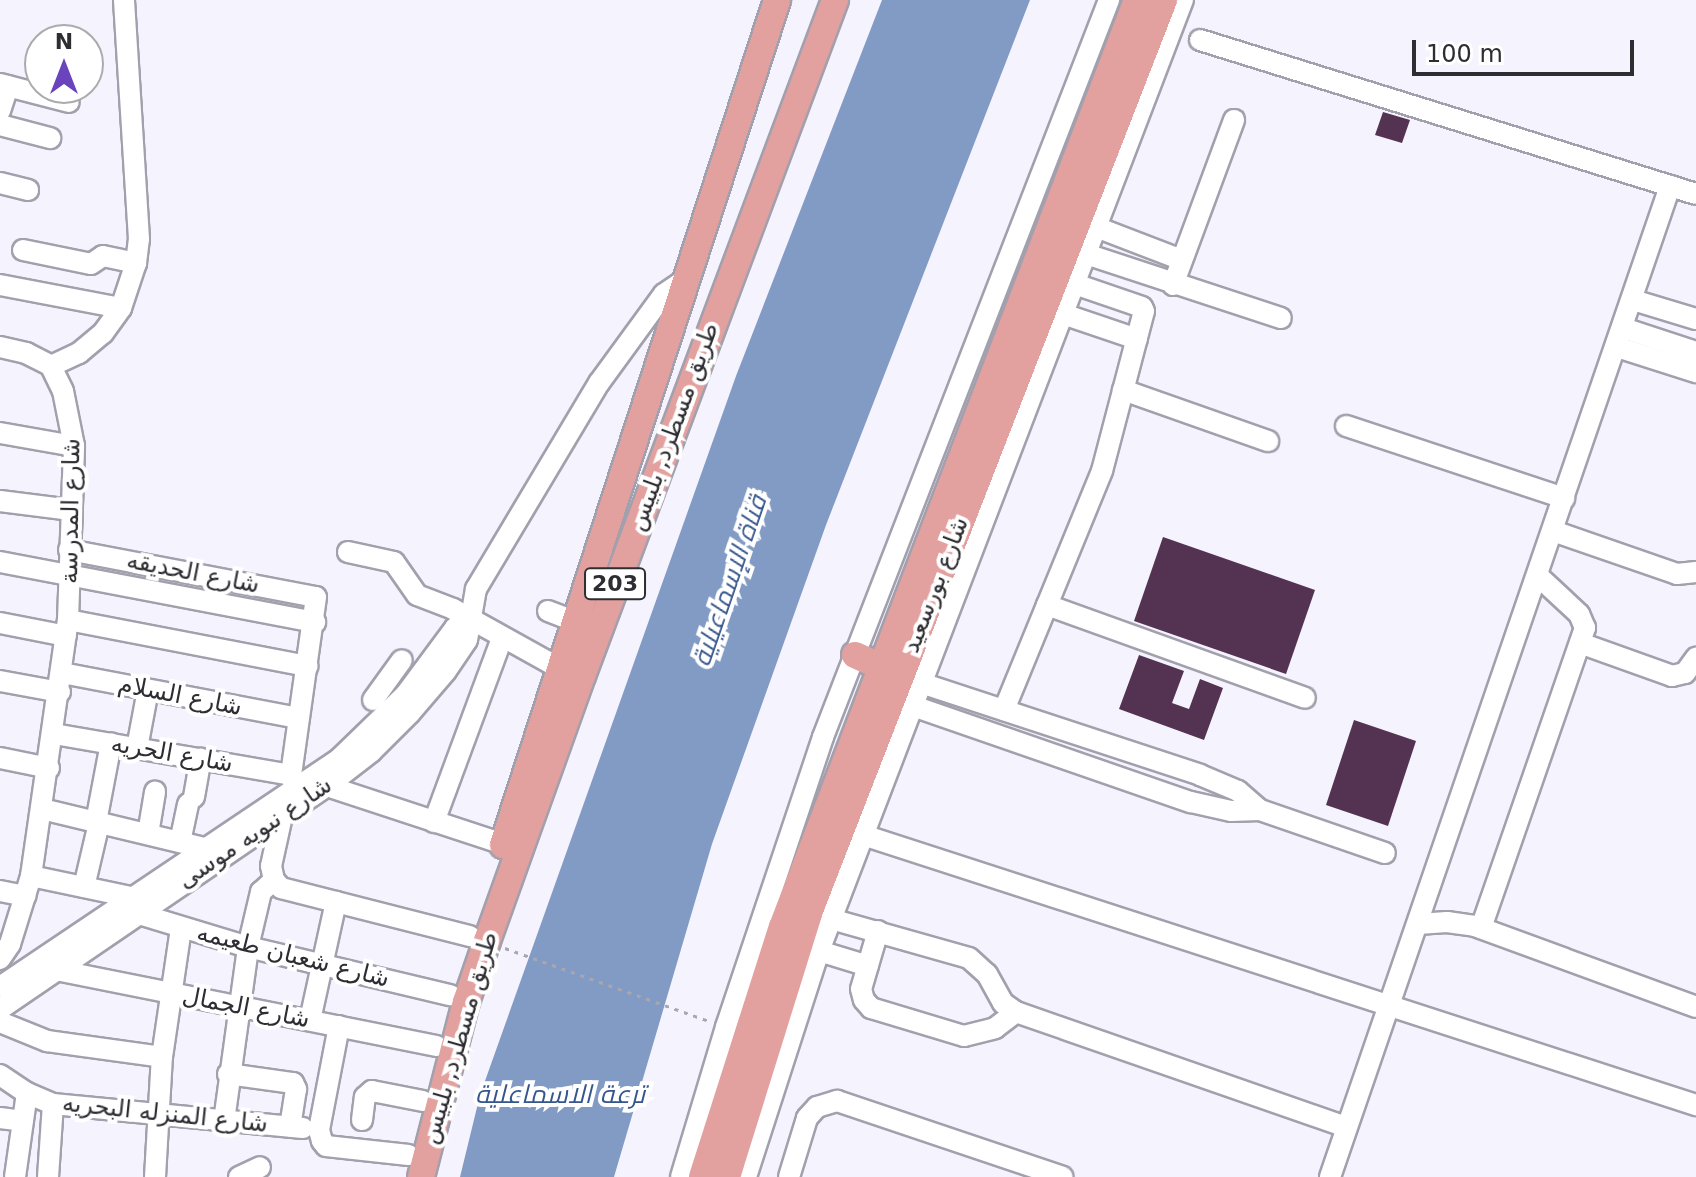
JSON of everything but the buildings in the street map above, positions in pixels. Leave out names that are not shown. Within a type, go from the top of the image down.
[{"type":"main road","name":"طريق مسطرد, بلبيس","points":[[412,1170],[487,941],[614,587],[835,0]]},
{"type":"main road","name":"شارع بورسعيد","points":[[702,1177],[782,927],[884,668],[1137,0]]},
{"type":"main road","name":"شارع بورسعيد","points":[[727,1177],[809,913],[1164,0]]},
{"type":"main road","name":"طريق مسطرد, بلبيس","points":[[412,1170],[423,1101],[450,995],[577,622],[686,279],[779,4]]},
{"type":"main road","points":[[855,655],[884,668]]},
{"type":"street","points":[[0,347],[26,353],[51,366],[79,353],[103,333],[121,308],[136,263],[139,239],[124,0]]},
{"type":"street","points":[[681,1177],[726,1027],[823,737],[1109,0]]},
{"type":"street","points":[[746,1177],[819,951],[1183,0]]},
{"type":"street","points":[[1200,40],[1696,194]]},
{"type":"street","points":[[0,111],[4,85],[24,90]]},
{"type":"street","points":[[1173,285],[1234,120]]},
{"type":"street","points":[[0,125],[50,138]]},
{"type":"street","points":[[0,183],[28,190]]},
{"type":"street","points":[[1330,1177],[1670,186]]},
{"type":"street","points":[[1096,227],[1182,260]]},
{"type":"street","points":[[23,250],[91,264],[103,256],[136,263]]},
{"type":"street","points":[[1086,254],[1281,318]]},
{"type":"street","name":"شارع نبويه موسى","points":[[0,987],[282,816],[371,752],[437,682],[467,640],[476,589],[599,383],[664,294],[686,279]]},
{"type":"street","points":[[1004,710],[1102,471],[1144,311],[1142,307],[1075,284]]},
{"type":"street","points":[[0,285],[121,308]]},
{"type":"street","points":[[1633,300],[1696,319]]},
{"type":"street","points":[[1063,314],[1137,339]]},
{"type":"street","points":[[1620,337],[1696,352]]},
{"type":"street","points":[[1620,337],[1696,372]]},
{"type":"street","name":"شارع المدرسة","points":[[0,959],[10,944],[31,876],[67,628],[74,446],[67,405],[51,366]]},
{"type":"street","points":[[1123,390],[1268,441]]},
{"type":"street","points":[[1346,426],[1564,498]]},
{"type":"street","points":[[0,433],[74,446]]},
{"type":"street","points":[[0,501],[71,510]]},
{"type":"street","points":[[1553,531],[1677,574],[1696,572]]},
{"type":"street","name":"شارع الحديقه","points":[[69,550],[316,597],[315,622]]},
{"type":"street","points":[[348,552],[394,562],[417,595],[561,669]]},
{"type":"street","points":[[0,562],[315,622],[299,718],[293,782]]},
{"type":"street","points":[[1481,928],[1585,628],[1582,618],[1538,576]]},
{"type":"street","points":[[1047,605],[1305,698]]},
{"type":"street","points":[[548,611],[577,622]]},
{"type":"street","name":"شارع نبويه موسى","points":[[0,1009],[56,970],[133,905],[293,782],[338,760],[406,694],[455,628],[469,620]]},
{"type":"street","points":[[0,623],[67,628],[308,666]]},
{"type":"street","points":[[434,822],[502,638]]},
{"type":"street","points":[[1580,643],[1672,676],[1685,673],[1696,658]]},
{"type":"street","points":[[373,700],[402,660]]},
{"type":"street","points":[[388,679],[406,694]]},
{"type":"street","name":"شارع السلام","points":[[0,681],[61,682],[148,690],[299,718]]},
{"type":"street","points":[[921,683],[1219,782],[1238,791],[1260,810]]},
{"type":"street","points":[[137,748],[148,690]]},
{"type":"street","points":[[913,706],[1191,802],[1231,811],[1260,810],[1385,853]]},
{"type":"street","points":[[1027,745],[1036,720]]},
{"type":"street","name":"شارع الحريه","points":[[54,734],[201,759],[293,782]]},
{"type":"street","points":[[84,887],[111,743]]},
{"type":"street","points":[[0,758],[49,768]]},
{"type":"street","points":[[180,842],[201,759]]},
{"type":"street","points":[[327,786],[503,844]]},
{"type":"street","points":[[148,834],[155,792]]},
{"type":"street","points":[[42,809],[208,849]]},
{"type":"street","points":[[282,816],[271,866],[274,880],[281,888],[470,936]]},
{"type":"street","points":[[863,835],[1696,1105]]},
{"type":"street","name":"شارع شعبان طعيمه","points":[[31,876],[84,887],[133,905],[181,928],[322,966],[450,995]]},
{"type":"street","points":[[224,1121],[237,1005],[248,947],[261,892],[274,880]]},
{"type":"street","points":[[0,891],[26,896]]},
{"type":"street","points":[[310,1020],[336,902]]},
{"type":"street","points":[[831,919],[969,958],[987,974],[1003,1003],[1016,1012],[1347,1127]]},
{"type":"street","points":[[1418,924],[1447,922],[1481,928],[1696,1007]]},
{"type":"street","points":[[155,1177],[162,1057],[181,928]]},
{"type":"street","points":[[878,931],[861,989],[867,1004],[952,1036],[985,1033],[1016,1012]]},
{"type":"street","points":[[819,951],[868,966]]},
{"type":"street","name":"شارع الجمال","points":[[56,970],[436,1046]]},
{"type":"street","points":[[0,1022],[47,1041],[162,1057]]},
{"type":"street","points":[[339,1026],[319,1130],[322,1141],[326,1146],[412,1170]]},
{"type":"street","name":"شارع المنزله البحريه","points":[[0,1075],[27,1093],[53,1104],[296,1127],[296,1089],[293,1083],[228,1074]]},
{"type":"street","points":[[362,1120],[365,1097],[372,1091],[423,1101]]},
{"type":"street","points":[[10,1174],[27,1093]]},
{"type":"street","points":[[789,1177],[807,1118],[817,1107],[837,1101],[1063,1177]]},
{"type":"street","points":[[48,1177],[53,1104]]},
{"type":"street","points":[[0,1118],[23,1121]]},
{"type":"street","points":[[239,1177],[260,1167]]},
{"type":"path","points":[[512,951],[693,1015]]},
{"type":"water","name":"ترعة الاسماعلية","points":[[882,0],[1030,0],[826,525],[712,844],[614,1177],[460,1177],[480,1095],[736,376]]},
{"type":"water label","name":"قناة الإسماعيلية","points":[[730,581]]}]
